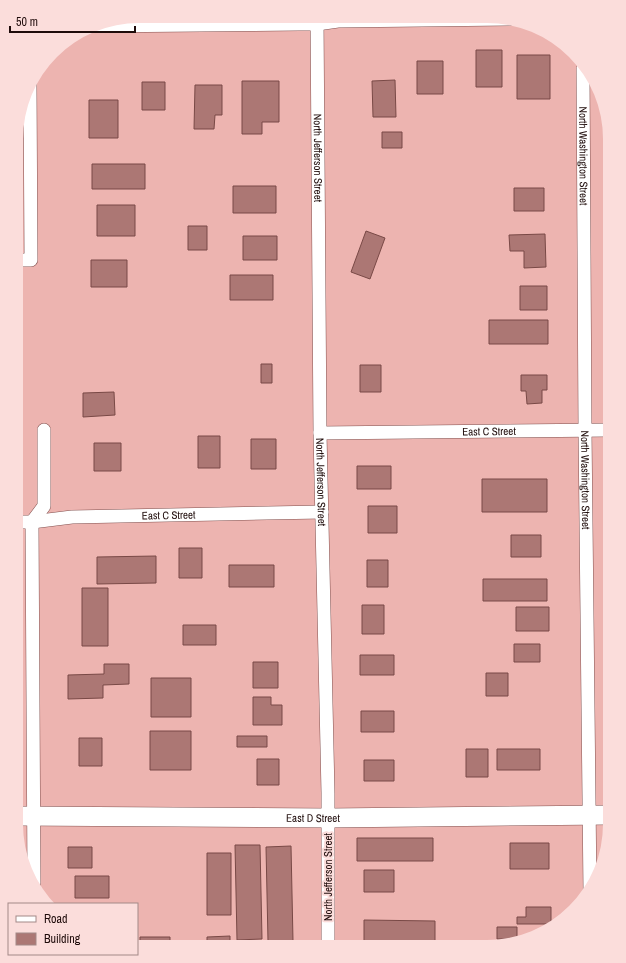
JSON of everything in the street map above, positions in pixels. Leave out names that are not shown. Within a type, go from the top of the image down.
[{"type":"street","points":[[115,25],[204,23]]},
{"type":"street","name":"North Jefferson Street","points":[[317,23],[320,433],[329,818],[328,940]]},
{"type":"street","name":"North Washington Street","points":[[583,75],[590,877]]},
{"type":"street","points":[[23,260],[31,260],[30,99]]},
{"type":"street","points":[[32,868],[25,816],[32,522],[44,506],[44,430]]},
{"type":"street","name":"East C Street","points":[[320,433],[603,430]]},
{"type":"street","name":"East C Street","points":[[23,522],[72,517],[322,512]]},
{"type":"street","name":"East D Street","points":[[25,816],[329,818],[603,814]]},
{"type":"building","points":[[476,50],[502,50],[502,87],[476,87]]},
{"type":"building","points":[[517,55],[550,55],[550,99],[517,99]]},
{"type":"building","points":[[417,61],[443,61],[443,94],[417,94]]},
{"type":"building","points":[[395,80],[396,117],[373,117],[372,81]]},
{"type":"building","points":[[242,81],[279,81],[279,122],[262,122],[262,134],[242,134]]},
{"type":"building","points":[[142,82],[165,82],[165,110],[142,110]]},
{"type":"building","points":[[195,85],[222,85],[222,115],[215,115],[214,129],[194,129]]},
{"type":"building","points":[[89,100],[118,100],[118,138],[89,138]]},
{"type":"building","points":[[382,132],[402,132],[402,148],[382,148]]},
{"type":"building","points":[[92,164],[145,164],[145,189],[92,189]]},
{"type":"building","points":[[233,186],[276,186],[276,213],[233,213]]},
{"type":"building","points":[[514,188],[544,188],[544,211],[514,211]]},
{"type":"building","points":[[97,205],[135,205],[135,236],[97,236]]},
{"type":"building","points":[[188,226],[207,226],[207,250],[188,250]]},
{"type":"building","points":[[366,231],[385,238],[370,279],[351,272]]},
{"type":"building","points":[[545,234],[546,267],[524,268],[524,251],[510,251],[509,235]]},
{"type":"building","points":[[243,236],[277,236],[277,260],[243,260]]},
{"type":"building","points":[[91,260],[127,260],[127,287],[91,287]]},
{"type":"building","points":[[230,275],[273,275],[273,300],[230,300]]},
{"type":"building","points":[[520,286],[547,286],[547,310],[520,310]]},
{"type":"building","points":[[489,320],[548,320],[548,344],[489,344]]},
{"type":"building","points":[[261,364],[272,364],[272,383],[261,383]]},
{"type":"building","points":[[360,365],[381,365],[381,392],[360,392]]},
{"type":"building","points":[[521,375],[547,375],[547,390],[542,390],[542,403],[527,404],[526,391],[521,391]]},
{"type":"building","points":[[114,392],[115,415],[83,417],[83,393]]},
{"type":"building","points":[[198,436],[220,436],[220,468],[198,468]]},
{"type":"building","points":[[251,439],[276,439],[276,469],[251,469]]},
{"type":"building","points":[[94,443],[121,443],[121,471],[94,471]]},
{"type":"building","points":[[357,466],[391,466],[391,489],[357,489]]},
{"type":"building","points":[[482,479],[547,479],[547,512],[482,512]]},
{"type":"building","points":[[368,506],[397,506],[397,533],[368,533]]},
{"type":"building","points":[[511,535],[541,535],[541,557],[511,557]]},
{"type":"building","points":[[179,548],[202,548],[202,578],[179,578]]},
{"type":"building","points":[[156,556],[156,583],[97,584],[97,557]]},
{"type":"building","points":[[367,560],[388,560],[388,587],[367,587]]},
{"type":"building","points":[[229,565],[274,565],[274,587],[229,587]]},
{"type":"building","points":[[483,579],[547,579],[547,601],[483,601]]},
{"type":"building","points":[[82,588],[108,588],[108,646],[82,646]]},
{"type":"building","points":[[362,605],[384,605],[384,634],[362,634]]},
{"type":"building","points":[[516,607],[549,607],[549,631],[516,631]]},
{"type":"building","points":[[183,625],[216,625],[216,645],[183,645]]},
{"type":"building","points":[[514,644],[540,644],[540,662],[514,662]]},
{"type":"building","points":[[360,655],[394,655],[394,675],[360,675]]},
{"type":"building","points":[[253,662],[278,662],[278,688],[253,688]]},
{"type":"building","points":[[104,664],[129,664],[129,684],[103,685],[103,698],[68,699],[68,675],[104,674]]},
{"type":"building","points":[[486,673],[508,673],[508,696],[486,696]]},
{"type":"building","points":[[151,678],[191,678],[191,717],[151,717]]},
{"type":"building","points":[[253,697],[271,697],[271,705],[282,705],[282,725],[253,725]]},
{"type":"building","points":[[361,711],[394,711],[394,732],[361,732]]},
{"type":"building","points":[[150,731],[191,731],[191,770],[150,770]]},
{"type":"building","points":[[237,736],[267,736],[267,747],[237,747]]},
{"type":"building","points":[[79,738],[102,738],[102,766],[79,766]]},
{"type":"building","points":[[466,749],[488,749],[488,777],[466,777]]},
{"type":"building","points":[[497,749],[540,749],[540,770],[497,770]]},
{"type":"building","points":[[257,759],[279,759],[279,785],[257,785]]},
{"type":"building","points":[[364,760],[394,760],[394,781],[364,781]]},
{"type":"building","points":[[357,838],[433,838],[433,861],[357,861]]},
{"type":"building","points":[[510,843],[549,843],[549,869],[510,869]]},
{"type":"building","points":[[235,845],[260,845],[262,939],[237,940]]},
{"type":"building","points":[[291,846],[293,940],[268,940],[266,847]]},
{"type":"building","points":[[68,847],[92,847],[92,868],[68,868]]},
{"type":"building","points":[[207,853],[231,853],[231,915],[207,915]]},
{"type":"building","points":[[364,870],[394,870],[394,892],[364,892]]},
{"type":"building","points":[[75,876],[109,876],[109,898],[75,898]]},
{"type":"building","points":[[526,907],[551,907],[551,920],[545,924],[517,924],[517,917],[526,917]]},
{"type":"building","points":[[364,920],[435,921],[435,940],[364,940]]},
{"type":"building","points":[[497,927],[517,927],[517,936],[497,939]]},
{"type":"building","points":[[230,936],[230,940],[207,940],[207,937]]},
{"type":"building","points":[[140,937],[170,937],[170,940],[140,940]]}]
